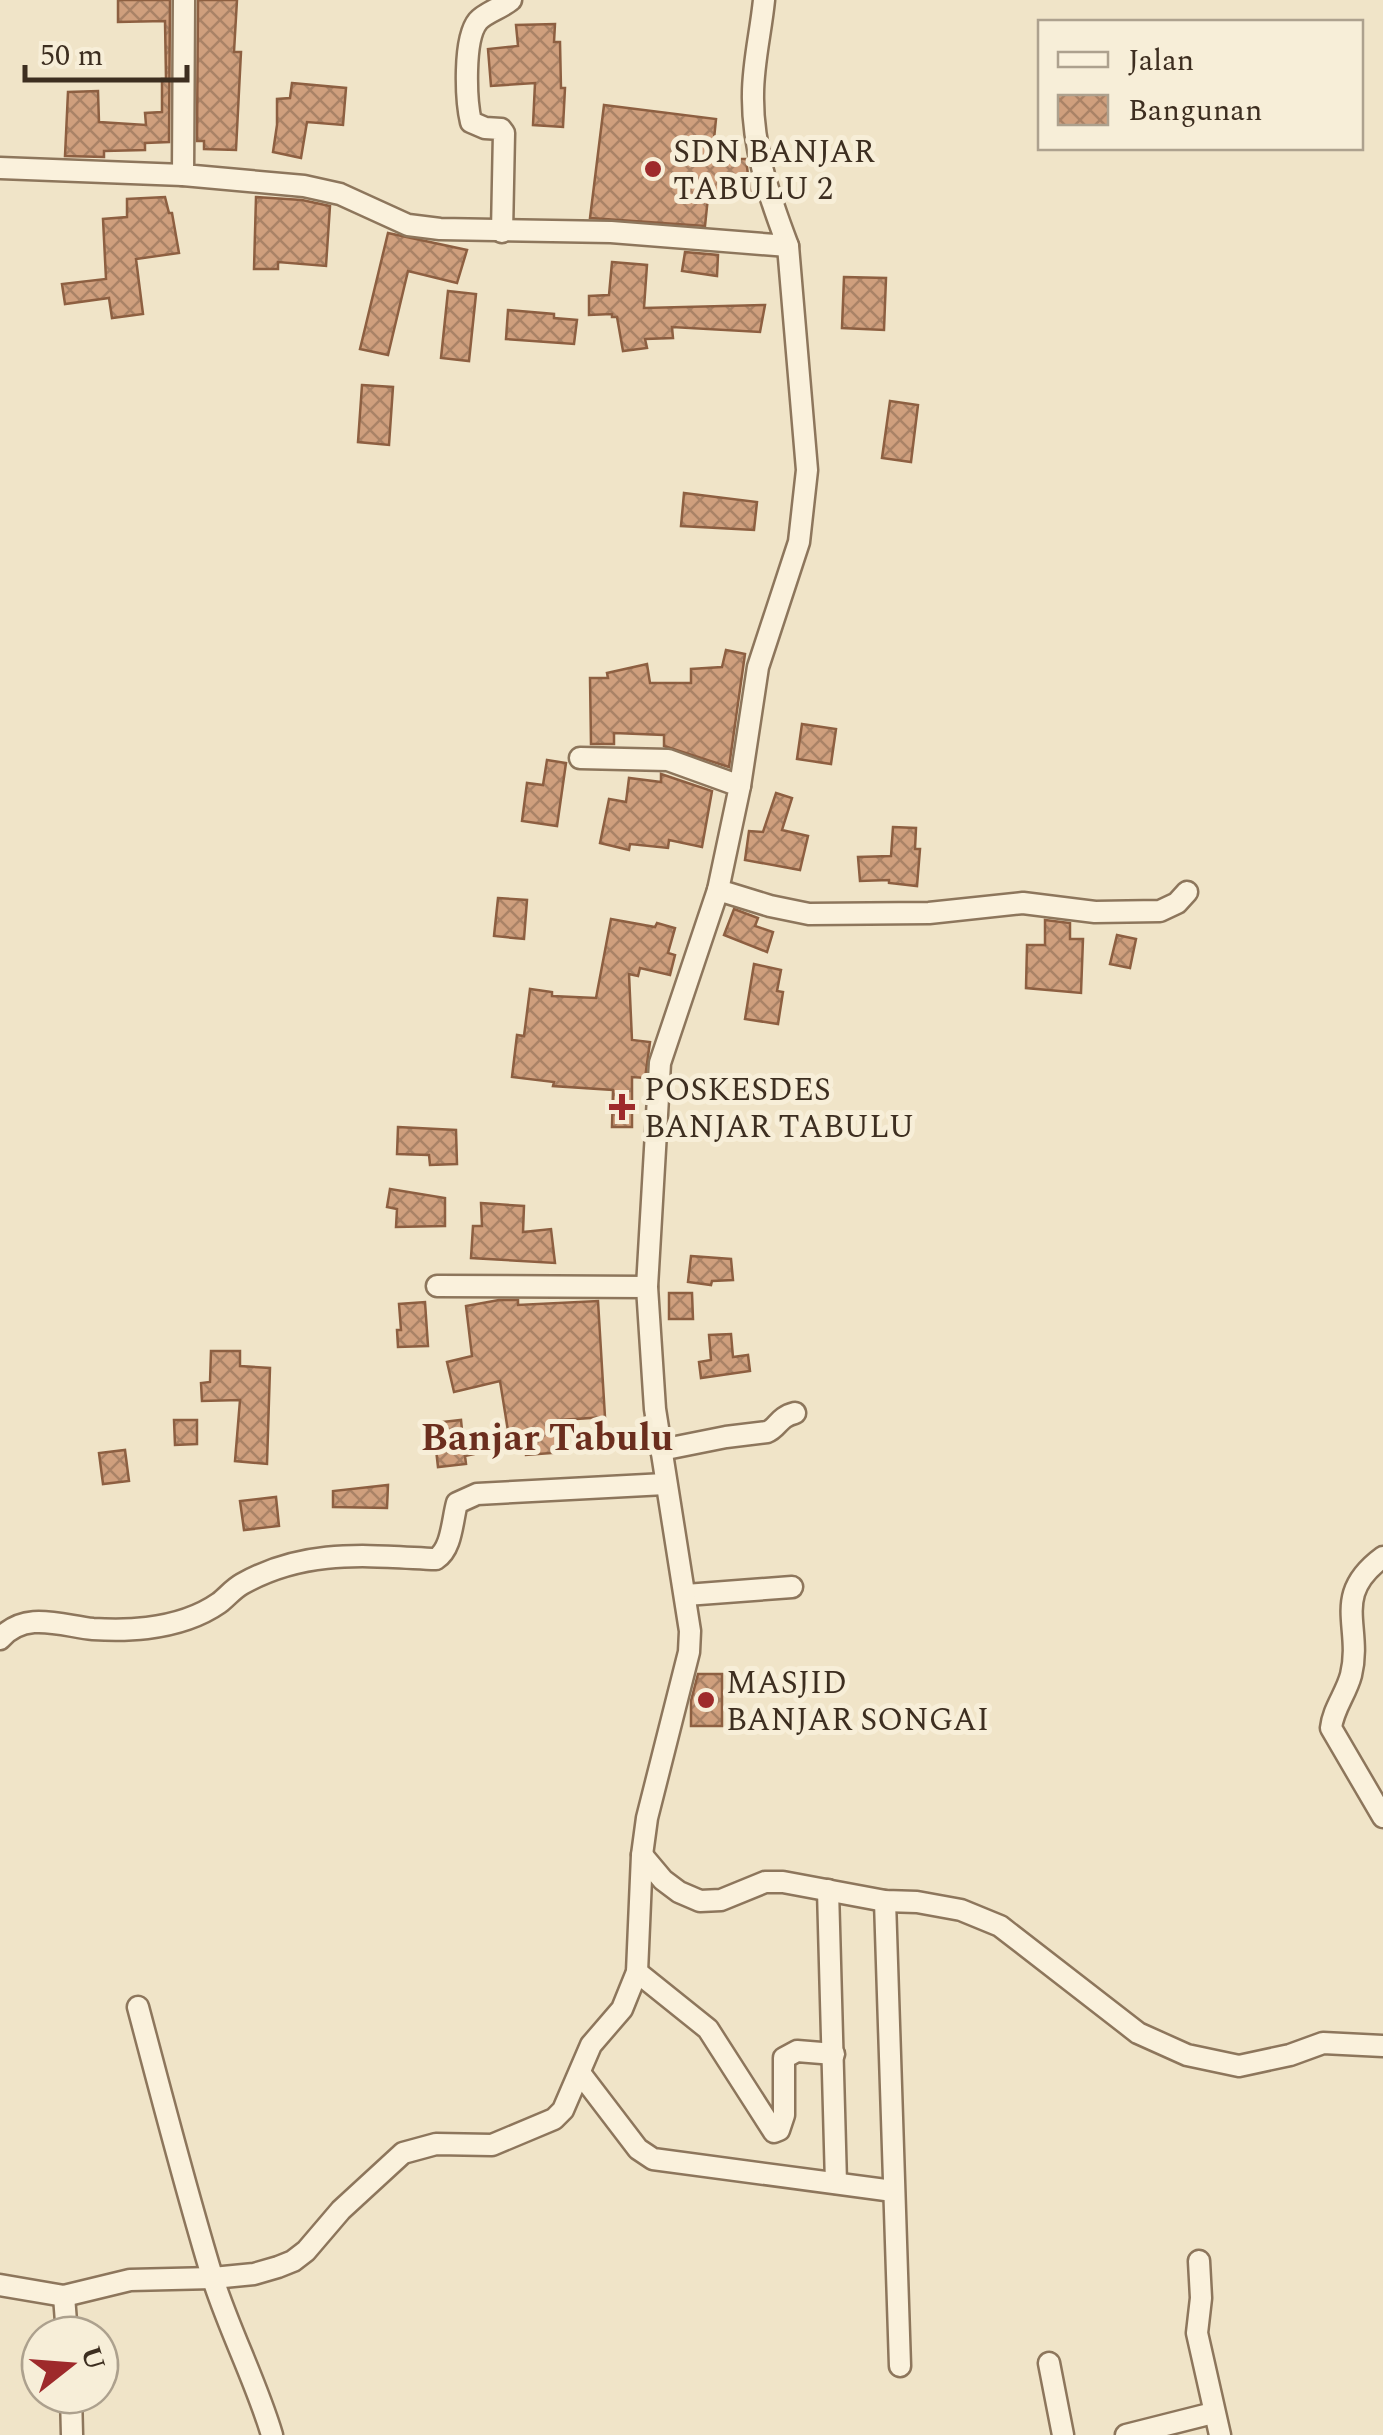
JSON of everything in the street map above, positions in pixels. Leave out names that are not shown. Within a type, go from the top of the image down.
[{"type":"street","points":[[183,174],[184,0]]},
{"type":"street","points":[[502,232],[504,133],[472,122],[468,63],[472,34],[480,19],[511,0]]},
{"type":"street","points":[[0,2285],[64,2296],[130,2280],[254,2274],[293,2261],[404,2153],[436,2144],[492,2145],[554,2119],[571,2099],[592,2044],[622,2008],[637,1972],[647,1818],[689,1652],[686,1596],[661,1450],[646,1286],[660,1063],[718,890],[740,786],[758,667],[800,542],[806,506],[807,470],[788,246],[765,186],[756,145],[752,93],[764,0]]},
{"type":"street","points":[[0,168],[183,174],[304,186],[340,194],[408,225],[502,232],[611,232],[788,246]]},
{"type":"street","points":[[580,758],[668,760],[740,786]]},
{"type":"street","points":[[718,890],[809,914],[929,913],[1023,903],[1095,912],[1160,910],[1177,903],[1186,892]]},
{"type":"street","points":[[437,1286],[646,1286]]},
{"type":"street","points":[[661,1450],[767,1432],[784,1416],[795,1413]]},
{"type":"street","points":[[0,1638],[38,1620],[90,1629],[125,1630],[174,1622],[218,1603],[242,1584],[265,1573],[322,1556],[436,1560],[446,1549],[458,1503],[477,1494],[665,1484]]},
{"type":"street","points":[[1383,1557],[1364,1576],[1350,1604],[1353,1662],[1331,1728],[1383,1818]]},
{"type":"street","points":[[686,1596],[792,1587]]},
{"type":"street","points":[[642,1855],[663,1880],[700,1900],[720,1900],[765,1882],[961,1910],[1000,1926],[1138,2032],[1187,2055],[1239,2066],[1323,2043],[1383,2046]]},
{"type":"street","points":[[828,1890],[836,2184]]},
{"type":"street","points":[[885,1901],[900,2366]]},
{"type":"street","points":[[637,1972],[708,2029],[774,2132],[779,2130],[784,2115],[784,2058],[797,2051],[834,2054]]},
{"type":"street","points":[[138,2007],[213,2278],[272,2435]]},
{"type":"street","points":[[580,2073],[638,2149],[653,2159],[892,2191]]},
{"type":"street","points":[[1199,2261],[1198,2333],[1220,2435]]},
{"type":"street","points":[[64,2296],[65,2315]]},
{"type":"street","points":[[1048,2363],[1063,2435]]},
{"type":"street","points":[[1126,2435],[1213,2412]]},
{"type":"building","points":[[118,0],[170,0],[169,142],[145,143],[145,150],[104,151],[104,157],[65,156],[68,92],[98,91],[99,122],[146,125],[145,113],[162,112],[165,21],[118,22]]},
{"type":"building","points":[[198,0],[237,0],[234,52],[241,52],[236,150],[204,149],[204,141],[197,141]]},
{"type":"building","points":[[555,24],[554,42],[560,42],[561,88],[565,88],[563,127],[533,125],[535,83],[491,86],[488,49],[518,46],[516,25]]},
{"type":"building","points":[[292,83],[346,88],[343,125],[307,122],[301,158],[273,152],[277,99],[290,98]]},
{"type":"building","name":"SDN BANJAR TABULU 2","points":[[604,105],[716,119],[712,159],[746,159],[751,198],[708,197],[705,226],[590,218]]},
{"type":"building","points":[[165,197],[179,253],[136,259],[143,314],[112,318],[109,298],[65,304],[62,284],[106,279],[103,219],[127,217],[127,199]]},
{"type":"building","points":[[256,197],[330,206],[326,266],[278,262],[278,269],[254,269]]},
{"type":"building","points":[[388,233],[467,250],[457,283],[408,271],[388,355],[360,349]]},
{"type":"building","points":[[685,252],[718,255],[717,276],[682,271]]},
{"type":"building","points":[[612,262],[647,265],[644,308],[765,305],[760,332],[672,327],[673,338],[645,339],[647,348],[623,351],[617,317],[589,315],[589,296],[609,295]]},
{"type":"building","points":[[844,277],[886,278],[884,330],[842,328]]},
{"type":"building","points":[[448,291],[476,294],[469,361],[441,358]]},
{"type":"building","points":[[508,310],[577,320],[574,344],[506,339]]},
{"type":"building","points":[[362,385],[393,387],[389,445],[358,442]]},
{"type":"building","points":[[890,401],[918,405],[911,462],[882,458]]},
{"type":"building","points":[[684,493],[757,502],[754,530],[681,526]]},
{"type":"building","points":[[726,650],[745,654],[729,767],[664,746],[664,735],[614,733],[614,744],[591,744],[590,678],[608,678],[607,673],[647,664],[650,683],[691,683],[691,669],[722,667]]},
{"type":"building","points":[[802,724],[836,729],[831,764],[797,759]]},
{"type":"building","points":[[547,760],[566,763],[557,826],[522,821],[527,783],[543,785]]},
{"type":"building","points":[[661,774],[712,791],[702,847],[669,840],[668,848],[630,844],[629,850],[600,843],[609,799],[626,802],[629,778],[661,782]]},
{"type":"building","points":[[776,793],[792,798],[782,830],[808,836],[800,870],[745,860],[749,831],[763,832]]},
{"type":"building","points":[[893,827],[916,828],[915,849],[920,849],[917,886],[889,880],[860,881],[858,857],[891,856]]},
{"type":"building","points":[[498,898],[527,900],[524,939],[494,936]]},
{"type":"building","points":[[734,909],[758,918],[755,926],[773,932],[767,952],[724,935]]},
{"type":"building","points":[[611,919],[675,928],[668,953],[675,955],[670,975],[640,968],[638,976],[629,974],[632,1040],[650,1042],[645,1078],[632,1077],[632,1127],[612,1127],[613,1090],[553,1086],[554,1082],[512,1077],[517,1035],[524,1036],[530,989],[552,992],[552,996],[596,998]]},
{"type":"building","points":[[1045,920],[1070,923],[1070,939],[1083,939],[1081,993],[1026,988],[1027,945],[1045,945]]},
{"type":"building","points":[[1117,935],[1136,939],[1130,968],[1110,964]]},
{"type":"building","points":[[754,964],[781,970],[777,991],[783,992],[778,1024],[745,1019]]},
{"type":"building","points":[[398,1127],[456,1130],[457,1164],[430,1165],[429,1155],[397,1154]]},
{"type":"building","points":[[390,1189],[445,1198],[445,1226],[396,1227],[397,1209],[387,1207]]},
{"type":"building","points":[[481,1203],[524,1206],[523,1232],[551,1229],[555,1263],[471,1258],[473,1226],[482,1226]]},
{"type":"building","points":[[691,1256],[731,1259],[733,1280],[712,1281],[711,1285],[688,1282]]},
{"type":"building","points":[[669,1293],[692,1293],[693,1319],[669,1319]]},
{"type":"building","points":[[518,1300],[518,1305],[598,1301],[605,1417],[561,1420],[564,1452],[526,1455],[525,1443],[465,1456],[466,1464],[438,1467],[433,1423],[461,1420],[463,1440],[508,1431],[500,1381],[454,1392],[447,1362],[472,1356],[466,1306]]},
{"type":"building","points":[[425,1302],[428,1346],[398,1347],[399,1304]]},
{"type":"building","points":[[731,1334],[733,1357],[748,1355],[750,1371],[701,1378],[699,1362],[711,1360],[709,1335]]},
{"type":"building","points":[[211,1351],[240,1351],[240,1366],[270,1368],[267,1464],[235,1461],[240,1400],[202,1401],[201,1383],[210,1382]]},
{"type":"building","points":[[174,1420],[197,1420],[197,1444],[175,1445]]},
{"type":"building","points":[[125,1450],[129,1481],[103,1484],[99,1453]]},
{"type":"building","points":[[388,1485],[387,1508],[333,1507],[333,1491]]},
{"type":"building","points":[[276,1497],[279,1526],[244,1530],[240,1501]]},
{"type":"building","name":"MASJID BANJAR SONGAI","points":[[698,1674],[722,1674],[722,1726],[691,1726],[691,1701]]},
{"type":"place","name":"SDN BANJAR TABULU 2","points":[[653,169]]},
{"type":"place","name":"POSKESDES BANJAR TABULU","points":[[622,1107]]},
{"type":"place","name":"MASJID BANJAR SONGAI","points":[[706,1700]]},
{"type":"district","name":"Banjar Tabulu","points":[[547,1437]]}]
